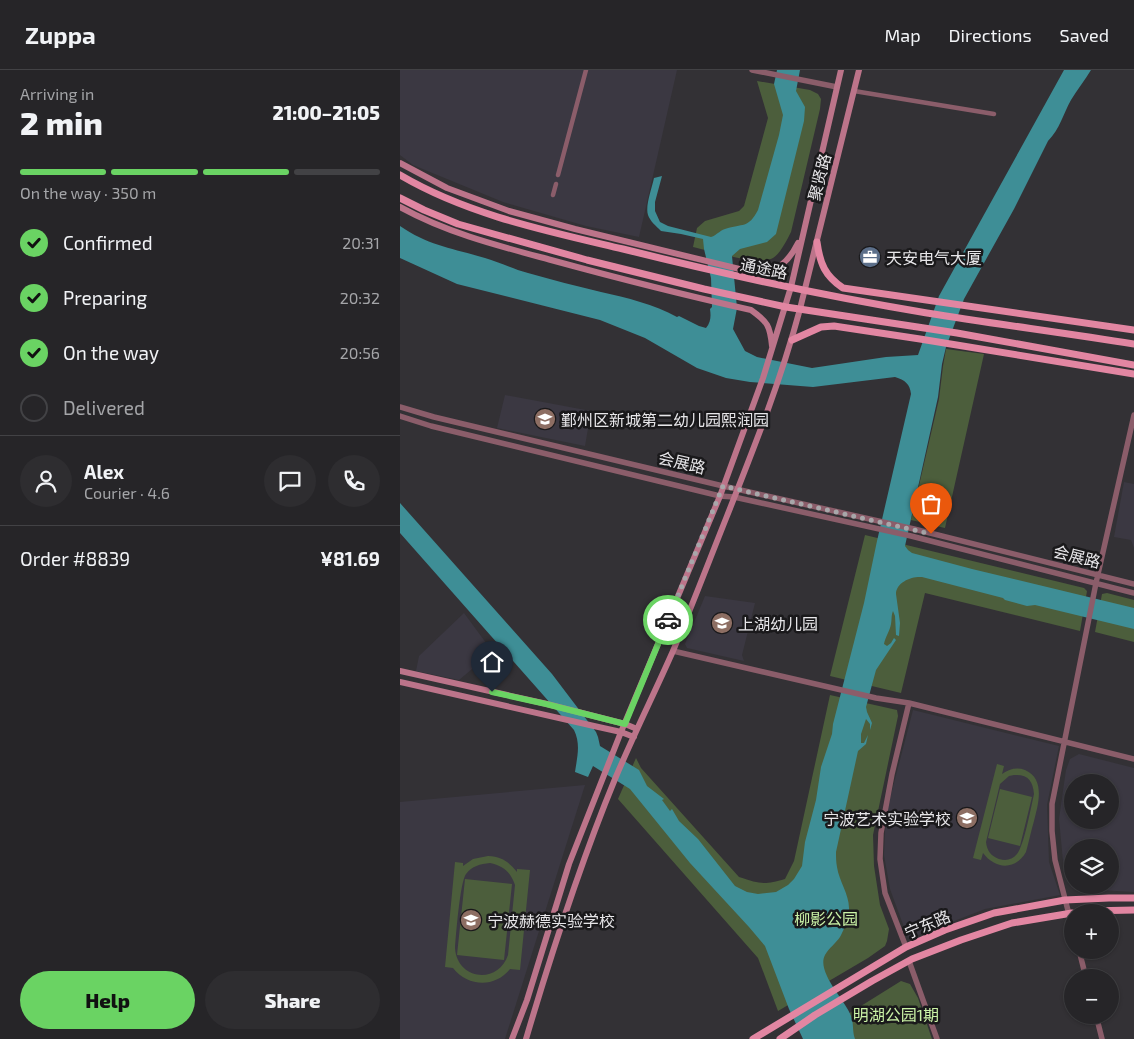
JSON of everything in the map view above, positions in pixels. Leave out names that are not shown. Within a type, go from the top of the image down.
[{"type":"main road","name":"聚贤路","points":[[512,1039],[527,1000],[569,864],[621,732],[720,496],[763,378],[786,307],[841,70]]},
{"type":"main road","name":"聚贤路","points":[[526,1039],[548,966],[579,875],[614,782],[672,651],[738,489],[786,358],[800,310],[859,70]]},
{"type":"main road","points":[[400,163],[446,188],[509,211],[756,273],[769,271],[780,266],[794,251],[802,235]]},
{"type":"main road","name":"通途路","points":[[400,175],[433,192],[515,222],[741,278],[928,313],[1134,344]]},
{"type":"main road","name":"通途路","points":[[400,198],[458,224],[587,260],[704,289],[800,310],[957,333],[1134,365]]},
{"type":"main road","points":[[400,207],[442,227],[494,245],[637,284],[751,310],[762,318],[769,328],[773,348]]},
{"type":"main road","points":[[816,242],[824,270],[836,284],[843,288],[1134,330]]},
{"type":"main road","points":[[792,340],[821,327],[834,326],[1134,374]]},
{"type":"main road","points":[[400,671],[546,704],[625,724],[637,729]]},
{"type":"main road","points":[[400,682],[621,732],[634,737]]},
{"type":"main road","name":"宁东路","points":[[753,1039],[906,947],[945,930],[994,914],[1065,900],[1134,898]]},
{"type":"main road","name":"宁东路","points":[[1119,910],[1134,910]]},
{"type":"main road","name":"宁东路","points":[[780,1039],[909,960],[1012,923],[1064,914]]},
{"type":"street","points":[[558,175],[586,70]]},
{"type":"street","points":[[752,70],[836,88]]},
{"type":"street","points":[[854,91],[994,114]]},
{"type":"street","points":[[553,195],[556,184]]},
{"type":"street","name":"会展路","points":[[400,407],[434,417],[878,521],[1134,584]]},
{"type":"street","points":[[1067,904],[1055,860],[1052,804],[1096,583],[1134,415]]},
{"type":"street","name":"会展路","points":[[400,416],[431,426],[720,496],[734,497],[911,536],[1134,593]]},
{"type":"street","points":[[672,651],[876,698],[909,703],[1134,759]]},
{"type":"street","points":[[906,947],[885,893],[880,859],[881,833],[892,774],[909,703]]},
{"type":"street","points":[[909,960],[937,1039]]},
{"type":"street","points":[[1098,1024],[1102,1039]]},
{"type":"shaded area","points":[[400,70],[677,70],[639,237],[586,226],[503,202],[413,165],[400,155]]},
{"type":"shaded area","name":"鄞州区新城第二幼儿园熙润园","points":[[505,395],[591,411],[585,446],[497,428]]},
{"type":"shaded area","points":[[1124,482],[1134,484],[1134,548],[1131,540],[1114,537]]},
{"type":"shaded area","name":"上湖幼儿园","points":[[705,596],[755,603],[742,655],[744,661],[687,648],[685,644]]},
{"type":"shaded area","points":[[464,613],[492,651],[490,654],[459,680],[416,671],[419,656]]},
{"type":"shaded area","name":"宁波艺术实验学校","points":[[913,710],[1059,746],[1047,805],[1049,862],[1060,895],[985,909],[908,938],[890,889],[884,855],[888,806]]},
{"type":"shaded area","points":[[1079,754],[1134,768],[1134,892],[1119,891],[1119,839],[1064,839],[1064,864],[1059,819],[1064,784],[1064,829],[1119,829],[1119,774],[1065,774],[1070,759]]},
{"type":"shaded area","name":"宁波赫德实验学校","points":[[585,785],[505,1039],[400,1039],[400,802]]},
{"type":"green space","points":[[757,81],[810,90],[818,94],[821,99],[791,232],[776,256],[766,260],[734,257],[693,247],[697,228],[705,221],[739,211],[744,206],[768,118]]},
{"type":"green space","points":[[946,349],[984,354],[945,528],[911,520],[939,399]]},
{"type":"green space","points":[[865,535],[1084,588],[1087,591],[1080,631],[925,593],[901,693],[830,676]]},
{"type":"green space","points":[[1107,593],[1134,600],[1134,642],[1095,632],[1102,594]]},
{"type":"green space","name":"柳影公园","points":[[830,695],[897,710],[898,716],[873,835],[874,866],[880,905],[889,929],[885,946],[778,1011],[758,958],[618,799],[636,758],[641,768],[739,877],[762,883],[785,879],[794,861]]},
{"type":"green space","points":[[997,764],[1004,766],[1002,774],[1010,770],[1022,769],[1032,774],[1036,780],[1039,793],[1036,815],[1026,852],[1016,862],[1005,866],[993,862],[983,853],[981,860],[973,858]],"holes":[[[1019,775],[1029,779],[1034,794],[1020,850],[1013,858],[1002,860],[990,853],[986,842],[1000,784],[1009,776]]]},
{"type":"green space","points":[[1000,789],[1032,797],[1020,846],[988,838]]},
{"type":"green space","points":[[488,856],[504,860],[517,872],[517,869],[530,870],[520,970],[510,969],[497,980],[482,983],[466,979],[453,968],[445,967],[455,862],[463,863],[463,866],[473,859]],"holes":[[[495,864],[511,876],[515,885],[508,955],[503,965],[496,971],[478,975],[463,967],[457,959],[455,948],[460,898],[464,879],[468,871],[480,865]]]},
{"type":"green space","points":[[465,879],[512,884],[504,960],[457,955]]},
{"type":"green space","name":"明湖公园1期","points":[[901,981],[910,984],[918,998],[932,1039],[808,1039]]},
{"type":"water","points":[[777,70],[800,70],[796,91],[805,107],[804,121],[776,234],[767,242],[740,249],[732,256],[737,308],[733,329],[745,351],[757,357],[812,368],[886,357],[918,355],[939,296],[1064,70],[1091,70],[1071,100],[1048,141],[1014,209],[964,299],[946,347],[938,397],[905,546],[912,553],[1134,608],[1134,629],[1035,605],[1027,606],[922,577],[909,579],[899,586],[896,594],[900,623],[899,636],[896,635],[893,611],[884,644],[887,646],[894,638],[896,640],[876,670],[866,707],[872,723],[870,730],[870,724],[866,719],[861,734],[861,743],[864,743],[868,735],[866,744],[858,751],[836,852],[838,872],[849,903],[849,914],[840,937],[827,952],[823,962],[824,969],[832,986],[851,1016],[855,1039],[803,1039],[789,1009],[765,946],[690,863],[630,789],[593,766],[588,777],[575,772],[578,746],[574,730],[400,533],[400,503],[552,674],[596,732],[600,746],[639,770],[647,786],[664,799],[662,800],[670,811],[672,809],[679,821],[698,839],[735,886],[747,892],[758,894],[776,892],[794,879],[802,866],[805,842],[816,800],[821,767],[832,734],[864,603],[911,394],[908,385],[895,377],[813,387],[750,382],[726,378],[697,368],[645,338],[600,320],[457,284],[400,258],[400,226],[421,238],[441,246],[537,276],[640,302],[706,328],[710,321],[710,309],[712,307],[711,278],[703,239],[661,231],[652,221],[648,215],[647,207],[654,178],[662,176],[655,202],[655,211],[660,222],[668,226],[711,237],[723,230],[748,223],[758,210],[783,115],[774,84]]},
{"type":"way so far","points":[[668,620],[723,486],[931,534]]},
{"type":"place","name":"天安电气大厦","points":[[870,257]]},
{"type":"place","name":"鄞州区新城第二幼儿园熙润园","points":[[545,419]]},
{"type":"place","name":"上湖幼儿园","points":[[722,623]]},
{"type":"place","name":"宁波艺术实验学校","points":[[967,818]]},
{"type":"place","name":"宁波赫德实验学校","points":[[471,920]]},
{"type":"route","points":[[492,692],[625,724],[668,620]]}]
